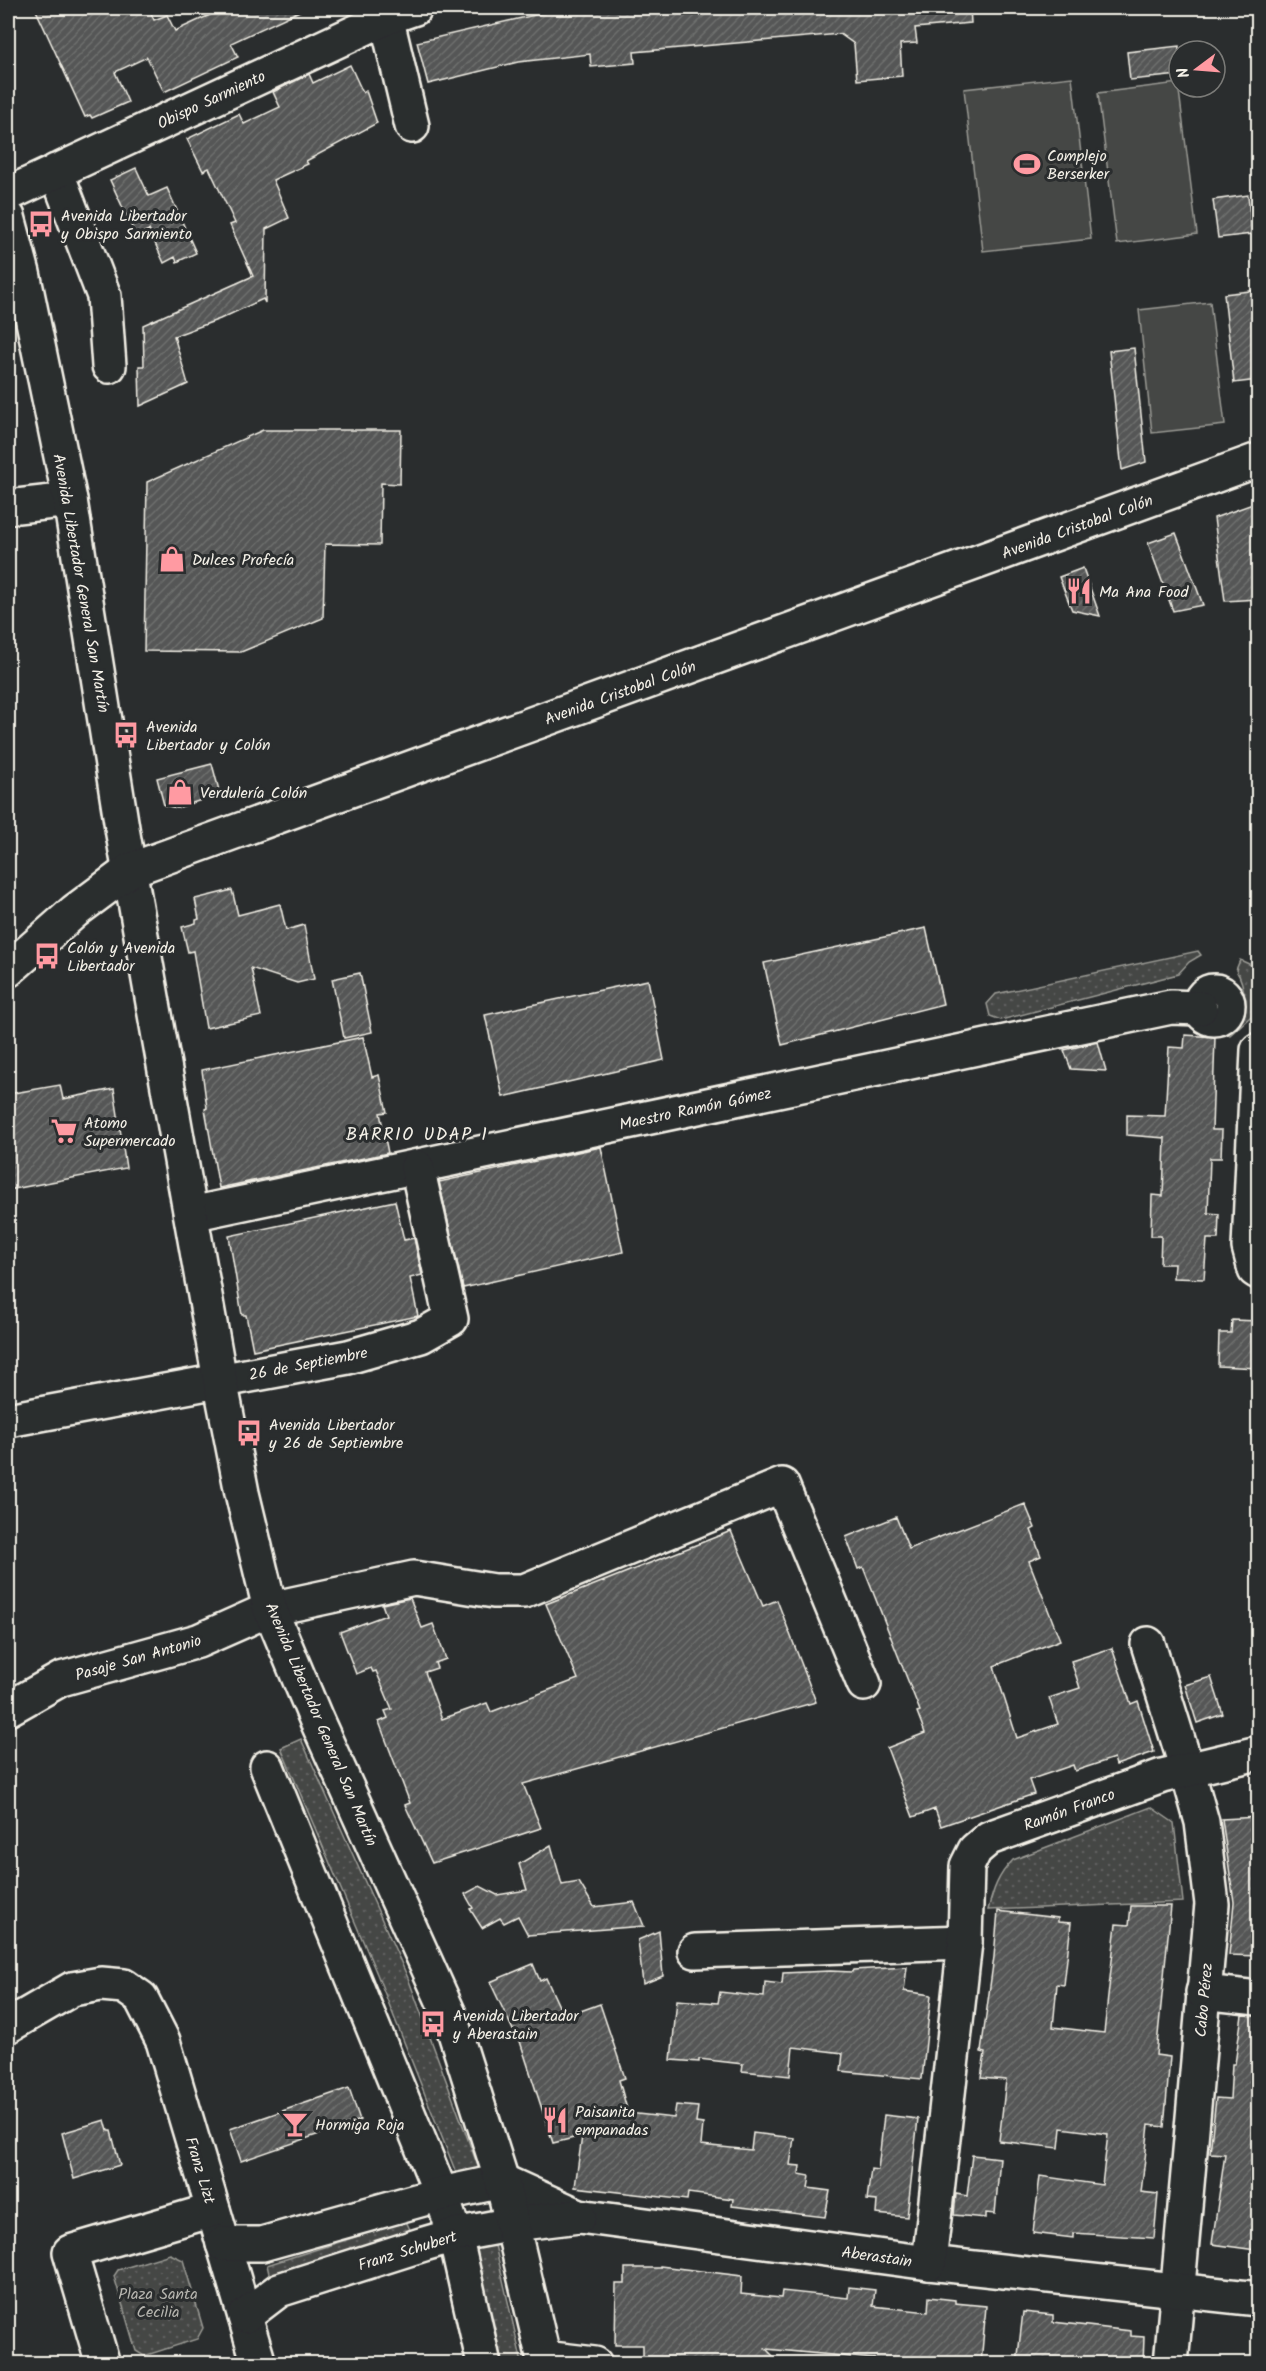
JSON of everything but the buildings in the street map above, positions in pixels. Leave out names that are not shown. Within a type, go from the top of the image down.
[{"type":"street","points":[[395,11],[412,126]]},
{"type":"street","name":"Obispo Sarmiento","points":[[8,194],[395,11]]},
{"type":"street","points":[[56,171],[104,296],[109,366]]},
{"type":"street","name":"Avenida Libertador General San Martín","points":[[8,217],[15,274],[70,500],[130,870],[220,1380],[242,1493],[270,1609],[316,1719],[449,2014],[502,2181],[544,2361]]},
{"type":"street","name":"Avenida Cristobal Colón","points":[[8,970],[75,911],[130,870],[1258,460]]},
{"type":"street","points":[[8,507],[70,500]]},
{"type":"street","name":"Maestro Ramón Gómez","points":[[191,1214],[1171,1007],[1200,1008]]},
{"type":"street","points":[[1258,1050],[1249,1247],[1255,1270],[1258,1272]]},
{"type":"street","name":"26 de Septiembre","points":[[8,1420],[348,1357],[421,1336],[451,1319],[417,1167]]},
{"type":"street","name":"Pasaje San Antonio","points":[[8,1709],[61,1679],[198,1641],[270,1609],[414,1578],[494,1591],[524,1591],[782,1485],[864,1684]]},
{"type":"street","name":"Cabo Pérez","points":[[1148,1644],[1202,1822],[1212,1904],[1171,2364]]},
{"type":"street","name":"Ramón Franco","points":[[929,2263],[965,1942],[967,1866],[975,1851],[989,1838],[1187,1769],[1258,1753]]},
{"type":"street","points":[[267,1767],[441,2194],[455,2235],[484,2364]]},
{"type":"street","points":[[695,1952],[965,1942]]},
{"type":"street","name":"Franz Lizt","points":[[8,2026],[72,1989],[100,1984],[124,1986],[141,1998],[163,2041],[245,2316],[249,2361]]},
{"type":"street","points":[[1203,1992],[1258,1998]]},
{"type":"street","points":[[223,2244],[262,2244],[441,2194],[502,2181]]},
{"type":"street","name":"Aberastain","points":[[502,2181],[579,2216],[929,2263],[1258,2299]]},
{"type":"street","points":[[102,2364],[70,2252],[213,2210]]},
{"type":"street","name":"Franz Schubert","points":[[245,2316],[279,2290],[455,2235],[513,2224],[579,2216]]},
{"type":"street","points":[[544,2361],[595,2364]]},
{"type":"green space","name":"Complejo Berserker","points":[[1072,77],[1091,239],[983,251],[964,89]]},
{"type":"green space","points":[[1167,84],[1167,99],[1180,99],[1197,234],[1117,244],[1098,93]]},
{"type":"green space","points":[[1210,302],[1225,425],[1152,433],[1139,310]]},
{"type":"green space","points":[[1198,951],[1201,955],[1189,962],[1178,974],[1001,1020],[990,1016],[987,1004],[996,994]]},
{"type":"green space","points":[[1240,960],[1258,968],[1258,1010],[1230,1035],[1224,1034],[1240,1014],[1244,1002],[1243,988],[1236,970]]},
{"type":"green space","points":[[301,1739],[408,1978],[479,2169],[457,2175],[377,1974],[281,1748]]},
{"type":"green space","points":[[1151,1807],[1174,1823],[1183,1902],[988,1910],[1003,1871],[1013,1860]]},
{"type":"green space","points":[[406,2221],[412,2234],[271,2282],[267,2265]]},
{"type":"green space","points":[[495,2245],[522,2363],[499,2363],[472,2249]]},
{"type":"green space","name":"Plaza Santa Cecilia","points":[[170,2254],[183,2260],[203,2328],[197,2339],[144,2356],[136,2351],[114,2276],[118,2270]]},
{"type":"place","name":"Complejo Berserker","points":[[1027,164]]},
{"type":"place","name":"Avenida Libertador y Obispo Sarmiento","points":[[41,224]]},
{"type":"place","name":"Dulces Profecía","points":[[172,559]]},
{"type":"place","name":"Ma Ana Food","points":[[1079,591]]},
{"type":"place","name":"Avenida Libertador y Colón","points":[[126,735]]},
{"type":"place","name":"Verdulería Colón","points":[[180,792]]},
{"type":"place","name":"Colón y Avenida Libertador","points":[[47,956]]},
{"type":"place","name":"Atomo Supermercado","points":[[64,1131]]},
{"type":"place","name":"Avenida Libertador y 26 de Septiembre","points":[[249,1433]]},
{"type":"place","name":"Avenida Libertador y Aberastain","points":[[433,2024]]},
{"type":"place","name":"Paisanita empanadas","points":[[555,2120]]},
{"type":"place","name":"Hormiga Roja","points":[[295,2124]]},
{"type":"district","name":"BARRIO UDAP 1","points":[[417,1134]]}]
